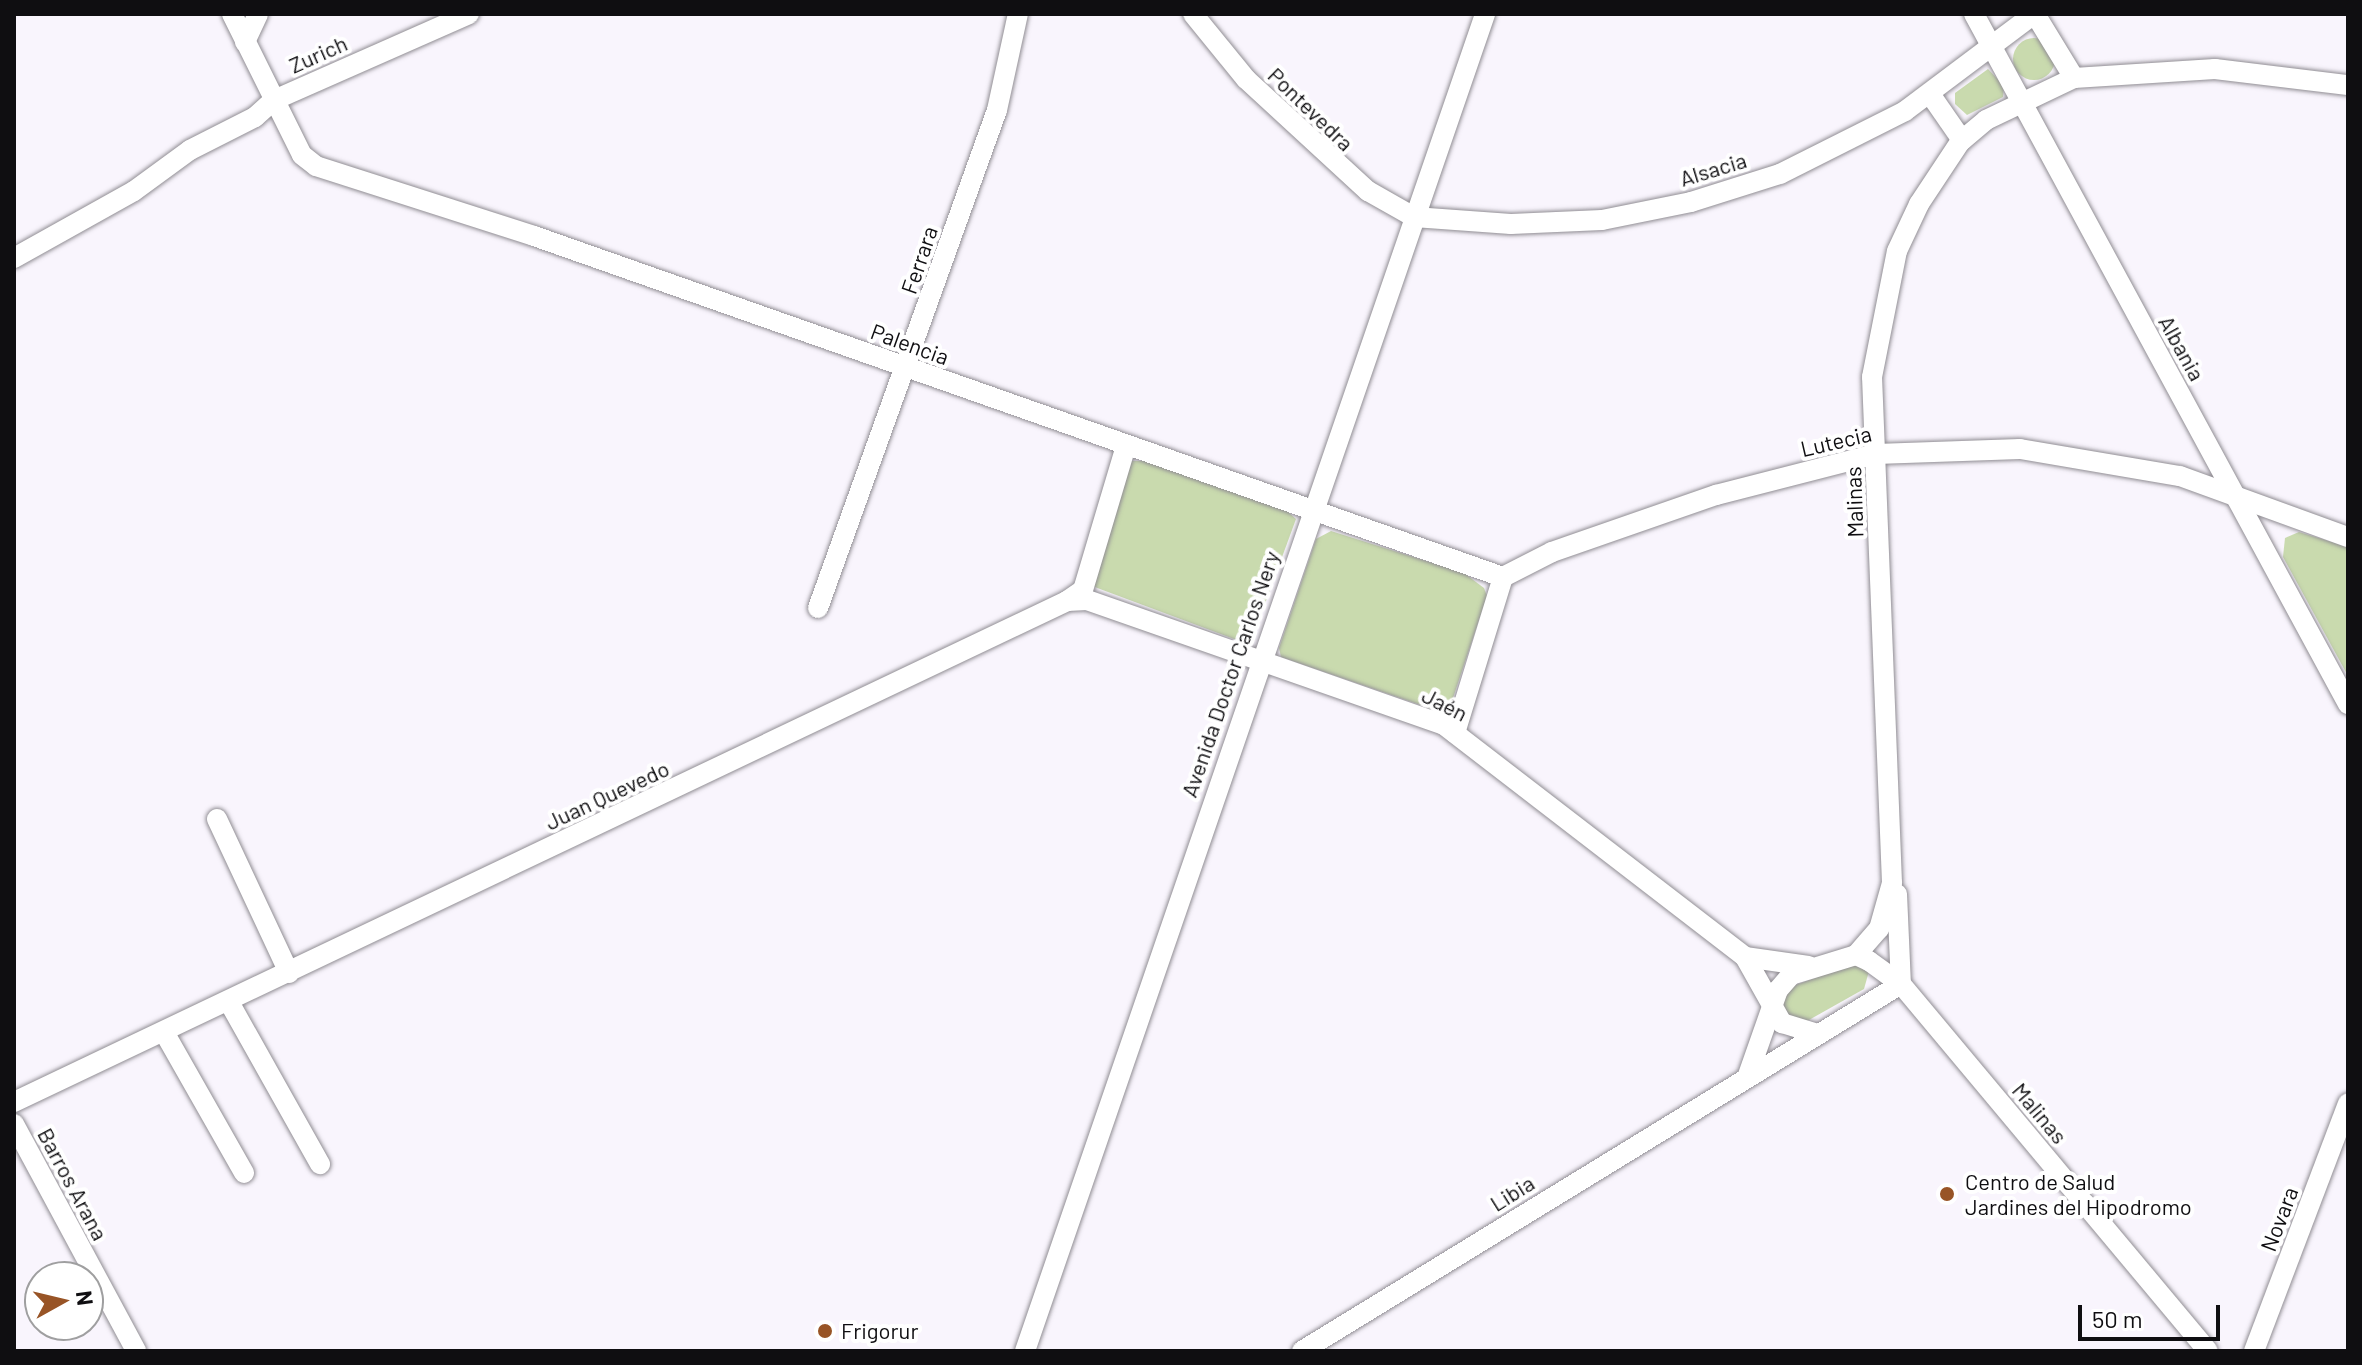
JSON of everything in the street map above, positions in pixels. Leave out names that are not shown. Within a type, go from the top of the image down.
[{"type":"street","points":[[232,14],[274,100]]},
{"type":"street","points":[[245,42],[258,14]]},
{"type":"street","name":"Zurich","points":[[14,258],[134,191],[190,150],[255,117],[274,100],[469,14]]},
{"type":"street","name":"Ferrara","points":[[818,608],[997,110],[1018,14]]},
{"type":"street","name":"Pontevedra","points":[[1193,14],[1246,79],[1344,174],[1414,217]]},
{"type":"street","name":"Avenida Doctor Carlos Nery","points":[[1025,1351],[1259,661],[1485,14]]},
{"type":"street","name":"Albania","points":[[1974,14],[2348,704]]},
{"type":"street","points":[[2034,14],[2074,78]]},
{"type":"street","name":"Alsacia","points":[[1414,217],[1511,224],[1602,220],[1691,202],[1813,159],[1930,94],[2034,14]]},
{"type":"street","points":[[2021,100],[2074,78],[2215,69],[2348,85]]},
{"type":"street","points":[[1930,94],[1962,140]]},
{"type":"street","name":"Palencia","points":[[274,100],[302,155],[316,166],[534,236],[1503,577]]},
{"type":"street","name":"Malinas","points":[[1856,955],[1879,929],[1892,883],[1872,377],[1897,251],[1919,204],[1962,140],[2021,100]]},
{"type":"street","name":"Juan Quevedo","points":[[14,1102],[1067,601],[1083,590],[1126,446]]},
{"type":"street","name":"Lutecia","points":[[1503,577],[1552,552],[1688,504],[1876,454],[2020,449],[2180,476],[2348,537]]},
{"type":"street","points":[[1455,733],[1503,577]]},
{"type":"street","name":"Jaén","points":[[1067,601],[1087,600],[1426,717],[1455,733],[1745,957],[1771,1008]]},
{"type":"street","points":[[217,819],[289,973]]},
{"type":"street","name":"Malinas","points":[[1892,883],[1898,898],[1901,984],[2208,1351]]},
{"type":"street","points":[[1748,1075],[1771,1008],[1791,975],[1808,966],[1856,955],[1901,984]]},
{"type":"street","name":"Jaén","points":[[1745,957],[1808,966]]},
{"type":"street","name":"Libia","points":[[1302,1351],[1815,1033],[1901,984]]},
{"type":"street","points":[[229,1002],[320,1164]]},
{"type":"street","points":[[1771,1008],[1797,1032],[1815,1033]]},
{"type":"street","points":[[164,1032],[244,1173]]},
{"type":"street","name":"Novara","points":[[2254,1351],[2348,1103]]},
{"type":"street","name":"Barros Arana","points":[[14,1124],[136,1351]]},
{"type":"green space","points":[[2034,38],[2049,44],[2055,59],[2049,74],[2034,80],[2019,74],[2013,59],[2019,44]]},
{"type":"green space","points":[[1988,69],[2004,86],[2003,97],[1967,115],[1955,104],[1955,93]]},
{"type":"green space","points":[[1130,461],[1145,461],[1287,511],[1296,519],[1252,639],[1234,639],[1092,586]]},
{"type":"green space","points":[[1331,531],[1464,573],[1484,588],[1487,596],[1450,707],[1435,710],[1281,657],[1279,648],[1316,539]]},
{"type":"green space","points":[[2299,532],[2348,547],[2348,676],[2283,557],[2285,538]]},
{"type":"green space","points":[[1853,964],[1869,971],[1864,989],[1800,1025],[1785,1022],[1781,997],[1793,986]]},
{"type":"place","name":"Centro de Salud Jardines del Hipodromo","points":[[1947,1194]]},
{"type":"place","name":"Frigorur","points":[[825,1331]]}]
